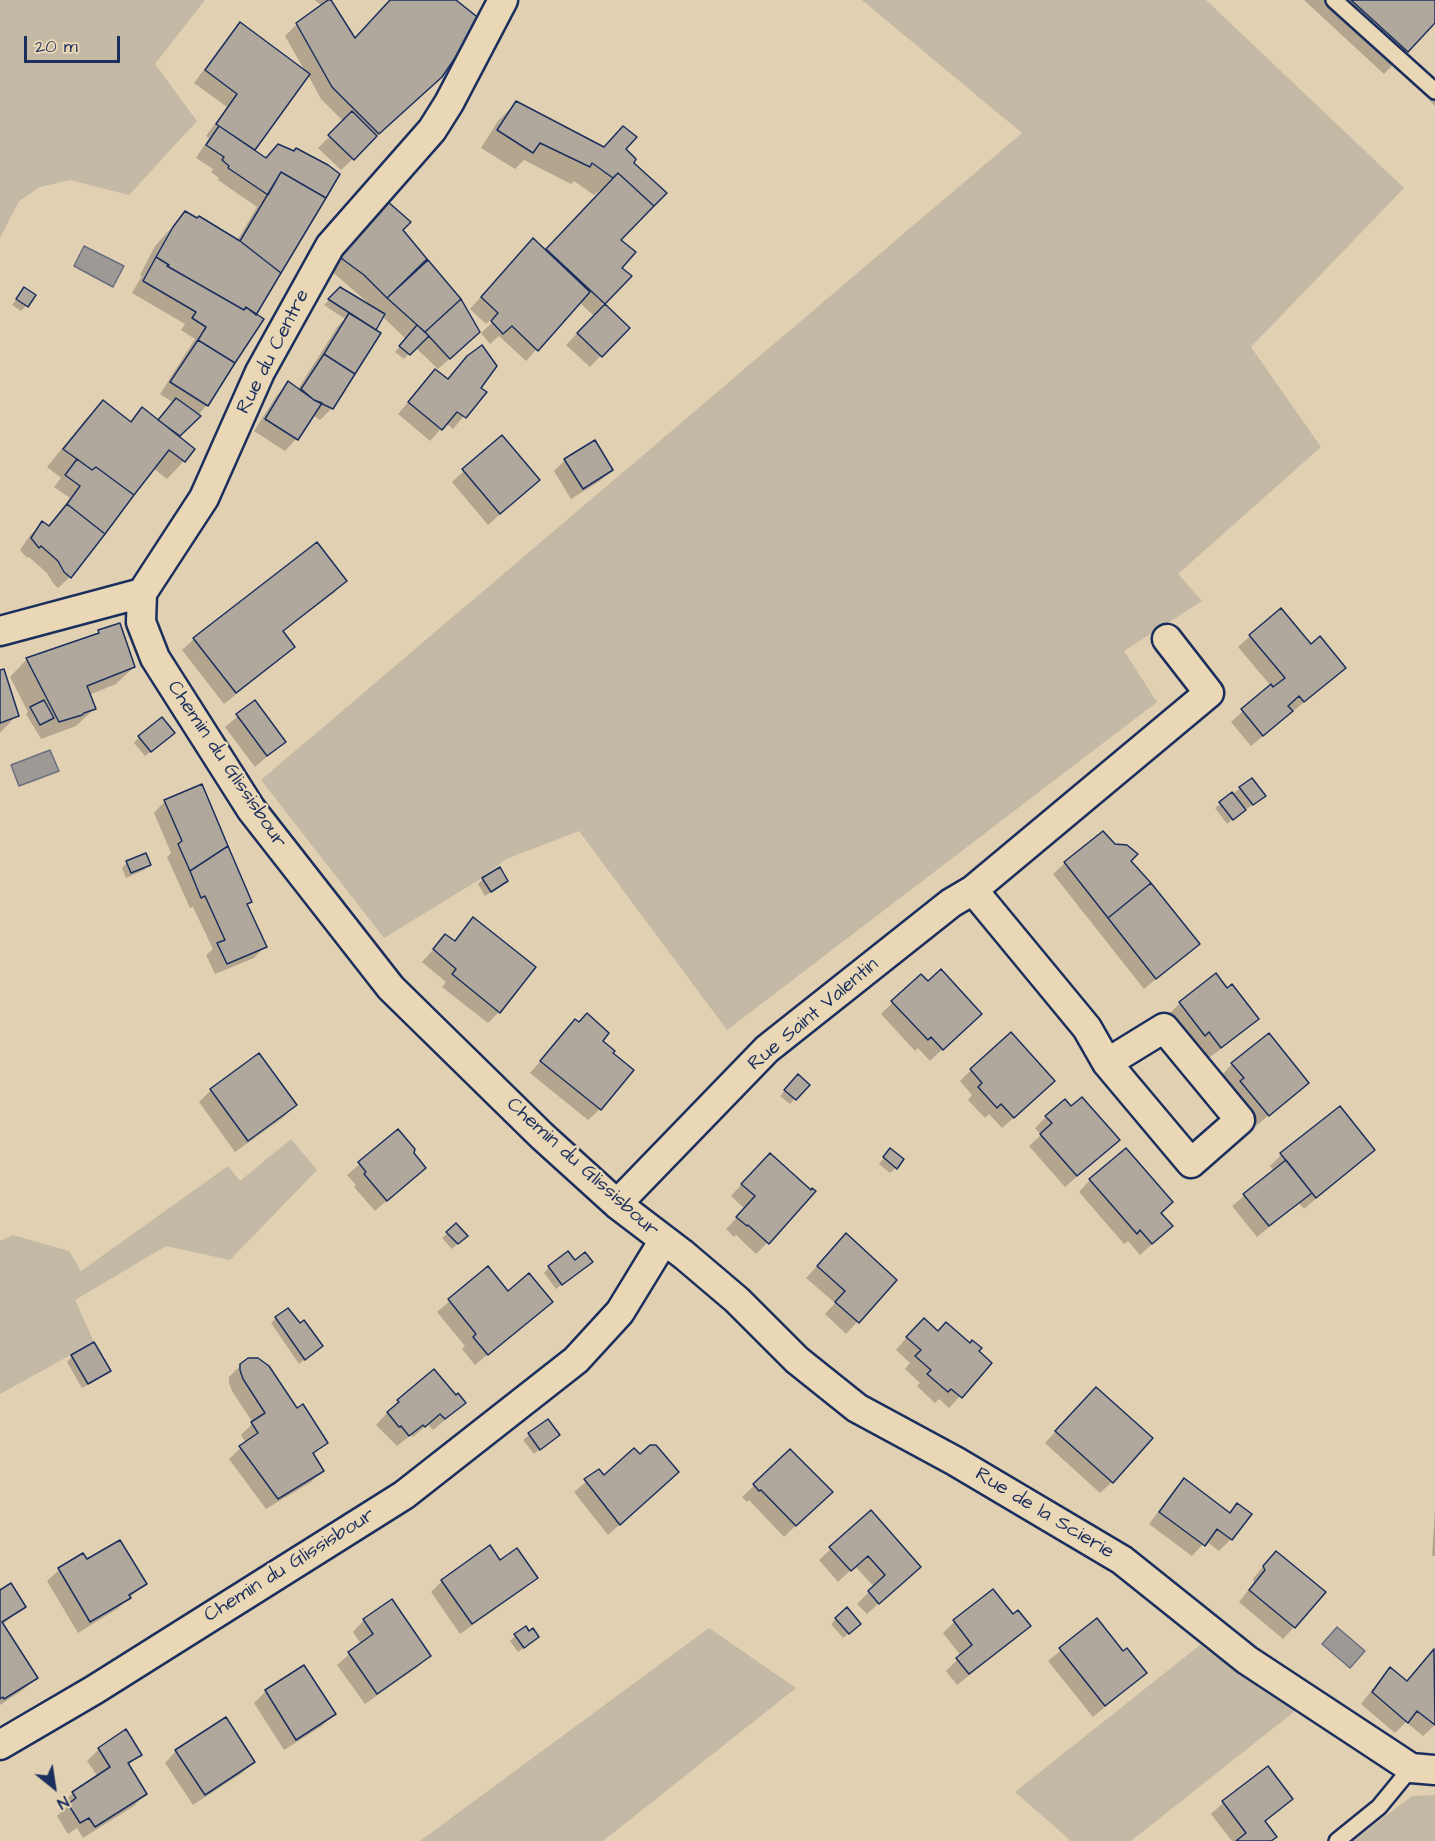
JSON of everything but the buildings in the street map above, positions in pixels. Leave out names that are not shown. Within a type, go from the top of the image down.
[{"type":"street","name":"Rue du Centre","points":[[142,593],[204,498],[260,372],[330,246],[432,130],[449,103],[503,0]]},
{"type":"street","points":[[0,631],[142,593]]},
{"type":"street","name":"Chemin du Glissisbour","points":[[0,1745],[104,1683],[404,1495],[576,1360],[620,1312],[664,1240],[617,1204],[542,1136],[391,988],[251,809],[155,658],[141,622],[142,593]]},
{"type":"street","name":"Rue Saint Valentin","points":[[617,1204],[767,1049],[942,911],[973,890],[1209,693],[1167,639]]},
{"type":"street","points":[[973,890],[1087,1028],[1107,1063],[1191,1163],[1240,1120],[1164,1028],[1107,1063]]},
{"type":"street","name":"Rue de la Scierie","points":[[664,1240],[737,1300],[797,1360],[857,1408],[955,1461],[1122,1560],[1247,1660],[1423,1769]]},
{"type":"lane","points":[[1334,0],[1435,92]]},
{"type":"lane","points":[[1337,1841],[1423,1769]]},
{"type":"shaded area","points":[[0,0],[205,0],[155,64],[197,121],[129,195],[70,180],[40,187],[19,201],[0,238]]},
{"type":"shaded area","points":[[862,0],[1206,0],[1404,188],[1251,347],[1321,447],[1178,574],[1202,601],[1124,651],[1157,702],[727,1030],[579,831],[506,859],[482,878],[384,938],[261,780],[1022,133]]},
{"type":"shaded area","points":[[84,246],[124,266],[113,287],[74,266]]},
{"type":"shaded area","points":[[50,750],[59,771],[19,786],[11,765]]},
{"type":"shaded area","points":[[291,1139],[317,1170],[230,1260],[166,1246],[75,1300],[94,1342],[0,1394],[0,1241],[13,1235],[69,1251],[81,1271],[228,1166],[240,1181]]},
{"type":"shaded area","points":[[1337,1627],[1365,1651],[1350,1668],[1322,1644]]},
{"type":"shaded area","points":[[709,1628],[796,1688],[603,1841],[420,1841]]},
{"type":"shaded area","points":[[1200,1645],[1295,1711],[1131,1841],[1071,1841],[1015,1792]]},
{"type":"shaded area","points":[[1435,1795],[1435,1841],[1353,1841],[1412,1796]]}]
